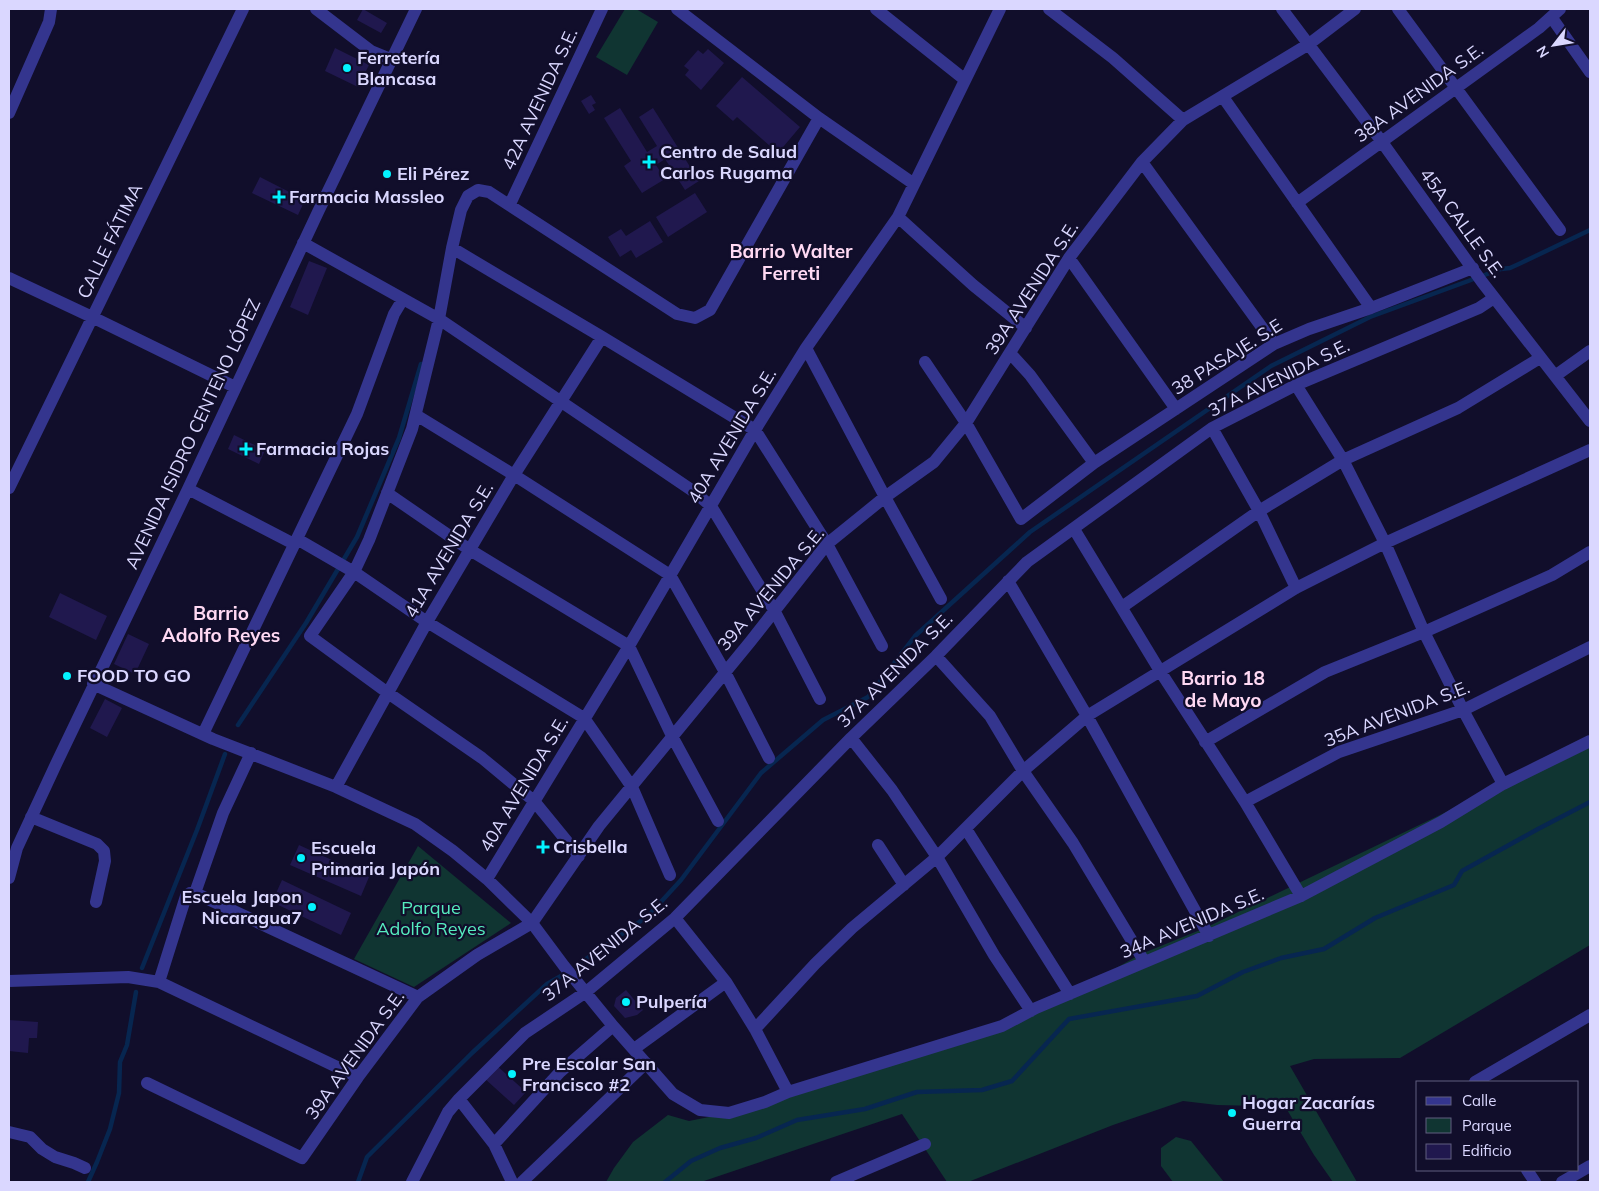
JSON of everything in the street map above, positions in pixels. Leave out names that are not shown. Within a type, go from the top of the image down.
[{"type":"street","points":[[9,113],[13,90],[48,22],[51,9]]},
{"type":"street","name":"CALLE FÁTIMA","points":[[9,488],[243,9]]},
{"type":"street","points":[[316,9],[371,51],[393,60]]},
{"type":"street","name":"AVENIDA ISIDRO CENTENO LÓPEZ","points":[[9,878],[17,848],[93,684],[188,489],[303,243],[416,9]]},
{"type":"street","name":"42A AVENIDA S.E.","points":[[510,204],[602,9]]},
{"type":"street","points":[[677,9],[819,118],[914,184]]},
{"type":"street","points":[[876,9],[964,79]]},
{"type":"street","name":"40A AVENIDA S.E.","points":[[487,879],[629,646],[755,430],[806,348],[898,217],[964,79],[1000,9]]},
{"type":"street","points":[[1049,9],[1113,58],[1183,120]]},
{"type":"street","name":"45A CALLE S.E.","points":[[1282,9],[1382,142],[1494,298],[1590,421]]},
{"type":"street","name":"39A AVENIDA S.E.","points":[[147,1082],[302,1158],[358,1077],[418,997],[477,955],[532,923],[599,826],[827,544],[885,497],[934,462],[966,423],[1069,258],[1142,162],[1183,120],[1309,44],[1355,9]]},
{"type":"street","points":[[1398,9],[1560,230]]},
{"type":"street","points":[[1556,13],[1590,72]]},
{"type":"street","name":"38A AVENIDA S.E.","points":[[1297,203],[1556,13]]},
{"type":"street","points":[[1223,97],[1371,308]]},
{"type":"street","points":[[580,856],[534,801],[482,758],[310,636],[354,572],[412,429],[439,319],[461,210],[468,196],[478,190],[489,192],[677,314],[695,318],[710,310],[819,118]]},
{"type":"street","points":[[1142,162],[1274,344]]},
{"type":"street","points":[[898,217],[974,285],[1026,328]]},
{"type":"street","points":[[303,243],[439,319],[693,490],[711,506],[774,610],[820,699]]},
{"type":"street","points":[[452,248],[755,430],[827,544],[882,646]]},
{"type":"street","points":[[1069,258],[1176,409]]},
{"type":"street","name":"38 PASAJE. S.E","points":[[966,423],[1021,519],[1094,463],[1274,344],[1309,329],[1477,274]]},
{"type":"street","points":[[9,278],[235,387]]},
{"type":"street","name":"37A AVENIDA S.E.","points":[[412,1182],[448,1112],[459,1099],[525,1033],[586,992],[675,918],[850,738],[936,656],[1027,562],[1212,428],[1296,384],[1479,308],[1494,298]]},
{"type":"street","points":[[203,734],[357,414],[394,314],[404,299]]},
{"type":"street","name":"41A AVENIDA S.E.","points":[[336,787],[427,622],[514,475],[602,337]]},
{"type":"street","points":[[806,348],[941,599]]},
{"type":"street","points":[[1555,376],[1590,351]]},
{"type":"street","points":[[1010,353],[1030,376],[1094,463]]},
{"type":"street","points":[[1122,607],[1259,511],[1343,460],[1458,408],[1540,358]]},
{"type":"street","points":[[925,362],[966,423]]},
{"type":"street","points":[[1296,384],[1343,460],[1385,543],[1424,632],[1503,784]]},
{"type":"street","points":[[416,415],[670,575],[725,672],[769,758]]},
{"type":"street","points":[[1212,428],[1259,511],[1296,588]]},
{"type":"street","points":[[755,1029],[815,964],[852,928],[937,857],[1023,771],[1087,716],[1296,588],[1385,543],[1590,450]]},
{"type":"street","points":[[188,489],[354,572],[427,622],[584,718],[632,787],[670,875]]},
{"type":"street","points":[[387,494],[470,550],[629,646],[672,736],[718,821]]},
{"type":"street","points":[[1074,529],[1160,671],[1244,802],[1301,896]]},
{"type":"street","points":[[1205,742],[1325,672],[1424,632],[1552,575],[1590,552]]},
{"type":"street","points":[[1008,580],[1087,716],[1209,936]]},
{"type":"street","name":"35A AVENIDA S.E.","points":[[1244,802],[1340,752],[1463,710],[1590,647]]},
{"type":"street","points":[[936,656],[990,716],[1023,771],[1073,843],[1144,961]]},
{"type":"street","name":"34A AVENIDA S.E.","points":[[93,684],[203,734],[336,787],[415,824],[453,851],[487,879],[532,923],[572,977],[673,1094],[700,1110],[729,1113],[765,1102],[788,1092],[1002,1026],[1031,1011],[1144,961],[1209,936],[1301,896],[1441,822],[1503,784],[1590,741]]},
{"type":"street","points":[[850,738],[892,790],[937,857],[994,955],[1031,1011]]},
{"type":"street","points":[[194,893],[223,813],[251,753]]},
{"type":"street","points":[[31,817],[97,844],[104,851],[105,861],[96,902]]},
{"type":"street","points":[[966,829],[1070,994]]},
{"type":"street","points":[[878,845],[904,885]]},
{"type":"street","points":[[159,982],[186,896],[194,893],[418,997]]},
{"type":"street","points":[[675,918],[726,982],[755,1029],[788,1092]]},
{"type":"street","points":[[9,981],[128,976],[159,982],[358,1077]]},
{"type":"street","points":[[634,1049],[726,982]]},
{"type":"street","points":[[1477,1081],[1590,1015]]},
{"type":"street","points":[[494,1144],[560,1072],[613,1026]]},
{"type":"street","points":[[522,1182],[646,1063]]},
{"type":"street","points":[[459,1099],[494,1144],[512,1182]]},
{"type":"street","points":[[9,1132],[30,1137],[55,1158],[85,1168]]},
{"type":"street","points":[[836,1182],[925,1144]]},
{"type":"street","points":[[1562,1182],[1590,1166]]},
{"type":"street","points":[[1528,1171],[1535,1182]]},
{"type":"green space","points":[[625,9],[636,9],[658,22],[627,75],[596,57]]},
{"type":"green space","points":[[1590,740],[1590,945],[1400,1058],[1314,1059],[1290,1066],[1357,1182],[1333,1182],[1314,1155],[1283,1103],[1259,1106],[1217,1105],[1183,1101],[1113,1125],[968,1182],[947,1182],[902,1114],[701,1182],[606,1182],[633,1142],[668,1115],[689,1121],[729,1113],[1002,1026],[1070,994],[1141,954],[1205,928],[1440,815]]},
{"type":"green space","name":"Parque Adolfo Reyes","points":[[418,846],[511,923],[414,987],[354,959]]},
{"type":"green space","points":[[1176,1137],[1191,1141],[1224,1182],[1173,1182],[1161,1166],[1161,1148]]},
{"type":"building","points":[[363,9],[387,23],[381,33],[357,20]]},
{"type":"building","name":"Ferretería Blancasa","points":[[335,48],[369,65],[358,87],[325,71]]},
{"type":"building","points":[[708,49],[724,63],[701,90],[685,75],[689,70],[684,66],[698,50],[703,54]]},
{"type":"building","points":[[742,77],[800,127],[778,153],[737,117],[733,121],[716,106]]},
{"type":"building","points":[[591,95],[596,103],[592,105],[595,110],[589,114],[581,101]]},
{"type":"building","points":[[620,108],[647,152],[657,146],[639,117],[653,108],[699,181],[685,190],[665,159],[656,165],[665,179],[642,193],[624,166],[631,161],[604,118]]},
{"type":"building","name":"Farmacia Massleo","points":[[260,177],[305,200],[298,215],[252,193]]},
{"type":"building","points":[[695,193],[707,212],[668,237],[656,217]]},
{"type":"building","points":[[650,221],[663,242],[636,258],[631,250],[620,257],[608,237],[621,229],[626,236]]},
{"type":"building","points":[[309,261],[327,268],[308,315],[290,307]]},
{"type":"building","name":"Farmacia Rojas","points":[[234,435],[265,450],[259,464],[228,449]]},
{"type":"building","points":[[60,593],[107,616],[96,640],[49,617]]},
{"type":"building","points":[[128,634],[149,644],[135,674],[114,664]]},
{"type":"building","points":[[105,699],[122,708],[107,737],[90,728]]},
{"type":"building","points":[[299,845],[369,877],[361,896],[290,865]]},
{"type":"building","name":"Escuela Japon Nicaragua7","points":[[282,880],[351,913],[341,935],[272,902]]},
{"type":"building","name":"Pulpería","points":[[626,990],[643,1010],[637,1015],[625,1018],[614,1006],[616,998]]},
{"type":"building","points":[[9,1020],[38,1022],[37,1038],[29,1038],[28,1053],[9,1051]]},
{"type":"building","points":[[496,1065],[526,1092],[514,1105],[484,1078]]},
{"type":"waterway","points":[[583,961],[648,916],[681,880],[761,773],[823,720],[868,697],[915,636],[1030,532],[1271,366],[1370,317],[1501,269],[1510,268],[1590,230]]},
{"type":"waterway","points":[[238,725],[306,623],[357,537],[399,438],[421,364]]},
{"type":"waterway","points":[[142,968],[225,754]]},
{"type":"waterway","points":[[665,1182],[691,1161],[720,1148],[756,1138],[797,1120],[865,1109],[917,1092],[982,1090],[1012,1081],[1069,1019],[1197,996],[1243,972],[1281,958],[1324,949],[1375,918],[1454,885],[1462,871],[1590,802]]},
{"type":"waterway","points":[[358,1182],[367,1157],[472,1053],[547,984],[561,976]]},
{"type":"waterway","points":[[88,1182],[110,1129],[119,1093],[120,1062],[127,1045],[136,992]]},
{"type":"place","name":"Ferretería Blancasa","points":[[347,68]]},
{"type":"place","name":"Centro de Salud Carlos Rugama","points":[[649,162]]},
{"type":"place","name":"Eli Pérez","points":[[387,174]]},
{"type":"place","name":"Farmacia Massleo","points":[[279,197]]},
{"type":"place","name":"Farmacia Rojas","points":[[246,449]]},
{"type":"place","name":"FOOD TO GO","points":[[67,676]]},
{"type":"place","name":"Crisbella","points":[[543,847]]},
{"type":"place","name":"Escuela Primaria Japón","points":[[301,858]]},
{"type":"place","name":"Escuela Japon Nicaragua7","points":[[312,907]]},
{"type":"place","name":"Pulpería","points":[[626,1002]]},
{"type":"place","name":"Pre Escolar San Francisco #2","points":[[512,1074]]},
{"type":"place","name":"Hogar Zacarías Guerra","points":[[1232,1113]]},
{"type":"district","name":"Barrio Walter Ferreti","points":[[791,262]]},
{"type":"district","name":"Barrio Adolfo Reyes","points":[[221,624]]},
{"type":"district","name":"Barrio 18 de Mayo","points":[[1223,689]]}]
